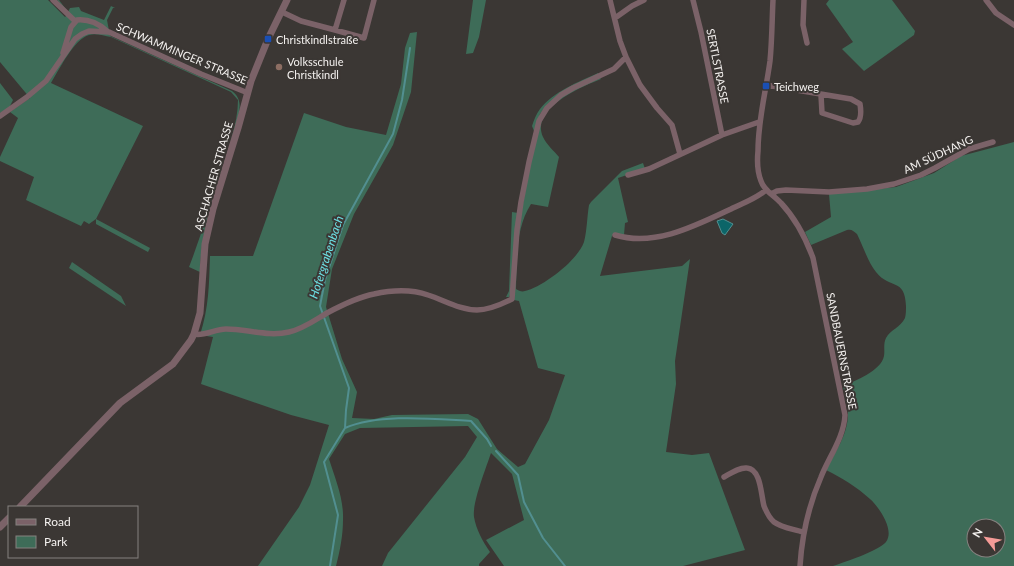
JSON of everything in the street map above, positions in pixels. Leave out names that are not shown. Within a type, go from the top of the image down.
[{"type":"street","points":[[53,0],[75,21]]},
{"type":"street","name":"ASCHACHER STRASSE","points":[[21,506],[120,403],[173,364],[185,350],[194,334],[201,309],[202,271],[207,234],[248,92],[261,54],[287,0]]},
{"type":"street","points":[[335,30],[344,0]]},
{"type":"street","points":[[282,12],[300,21],[364,38],[374,0]]},
{"type":"street","points":[[610,0],[620,41],[626,57],[640,85],[672,125],[680,154]]},
{"type":"street","points":[[615,18],[632,6],[644,0]]},
{"type":"street","name":"SERTLSTRASSE","points":[[693,0],[722,135]]},
{"type":"street","name":"SANDBAUERNSTRASSE","points":[[774,0],[770,59],[760,122],[757,163],[760,179],[766,190],[782,204],[793,219],[808,244],[813,258],[845,415],[842,432],[820,479],[803,532],[800,566]]},
{"type":"street","points":[[804,0],[803,25],[807,43]]},
{"type":"street","points":[[986,0],[996,13],[1014,25]]},
{"type":"street","points":[[75,21],[79,20],[92,22],[109,32]]},
{"type":"street","points":[[62,59],[65,43],[75,21]]},
{"type":"street","name":"SCHWAMMINGER STRASSE","points":[[0,116],[46,81],[72,43],[82,34],[95,30],[109,32],[201,74],[248,92]]},
{"type":"street","points":[[194,334],[201,335],[213,330],[223,329],[278,334],[297,330],[356,299],[392,291],[410,291],[427,294],[453,305],[478,310],[495,306],[512,299],[517,230],[521,202],[539,121],[547,108],[561,95],[614,69],[626,57]]},
{"type":"street","points":[[766,85],[821,94],[851,99],[860,104],[860,120],[853,123],[822,113],[821,94]]},
{"type":"street","points":[[628,175],[649,169],[722,135],[760,122]]},
{"type":"street","name":"AM SÜDHANG","points":[[771,194],[777,191],[786,190],[830,192],[894,184],[935,168],[969,148],[993,142]]},
{"type":"street","points":[[615,235],[626,238],[641,238],[676,233],[733,208],[758,196],[766,190]]},
{"type":"street","points":[[724,477],[740,469],[747,468],[754,470],[758,476],[764,507],[770,518],[782,527],[803,532]]},
{"type":"street","points":[[0,527],[8,519]]},
{"type":"green space","points":[[0,0],[48,0],[65,17],[69,13],[70,8],[79,7],[81,11],[104,20],[111,6],[115,8],[113,8],[107,20],[110,36],[232,91],[235,94],[240,103],[238,118],[228,148],[238,109],[238,100],[231,92],[111,37],[92,34],[83,38],[72,49],[51,83],[143,126],[96,219],[89,224],[84,221],[81,226],[26,200],[34,177],[0,161],[0,157],[18,118],[10,112],[30,98],[0,62]]},
{"type":"green space","points":[[57,0],[59,0],[68,12]]},
{"type":"green space","points":[[473,0],[486,0],[479,37],[473,53],[466,54]]},
{"type":"green space","points":[[829,0],[892,0],[915,31],[914,35],[864,71],[842,49],[853,42],[826,4]]},
{"type":"green space","points":[[417,32],[411,92],[393,145],[354,214],[332,269],[326,307],[342,359],[357,392],[352,418],[374,419],[392,415],[468,414],[478,419],[497,449],[518,467],[525,464],[549,420],[565,375],[538,368],[519,301],[514,300],[519,224],[537,130],[544,114],[549,109],[544,117],[541,127],[543,137],[559,157],[548,207],[531,204],[522,224],[519,234],[516,289],[523,291],[541,284],[559,272],[575,257],[584,242],[589,205],[591,202],[622,171],[643,163],[645,169],[618,178],[628,222],[625,223],[624,235],[614,233],[612,236],[600,276],[682,266],[690,259],[675,361],[676,384],[666,452],[692,455],[709,453],[745,550],[683,566],[504,566],[486,540],[524,520],[512,474],[491,453],[480,485],[474,511],[478,531],[490,552],[479,564],[479,566],[382,566],[388,553],[465,457],[477,437],[468,426],[360,428],[345,434],[329,459],[339,489],[343,512],[342,537],[336,566],[258,566],[299,507],[310,485],[329,425],[291,415],[201,384],[213,337],[200,335],[207,305],[210,256],[253,256],[304,113],[346,127],[386,135],[401,84],[405,48],[410,33]]},
{"type":"green space","points":[[598,73],[547,105],[540,114],[534,131],[532,126],[534,119],[545,103],[566,88]]},
{"type":"green space","points":[[600,78],[601,79],[582,87],[570,93],[552,106],[565,94]]},
{"type":"green space","points":[[0,83],[13,100],[9,108],[0,113]]},
{"type":"green space","points":[[1014,142],[1014,566],[833,566],[876,549],[886,542],[888,537],[889,531],[885,519],[874,503],[855,487],[826,470],[846,429],[848,407],[843,386],[867,375],[882,361],[886,338],[905,318],[906,306],[903,291],[900,287],[886,281],[876,272],[868,259],[857,234],[853,231],[847,230],[811,245],[805,232],[831,217],[829,194],[896,187],[934,173],[961,156]]},
{"type":"green space","points":[[216,188],[204,233],[200,272],[189,267]]},
{"type":"green space","points":[[512,212],[518,213],[510,295],[509,297],[506,297],[509,291]]},
{"type":"green space","points":[[96,219],[150,248],[148,252],[96,224]]},
{"type":"green space","points":[[72,262],[121,296],[126,306],[69,268]]},
{"type":"water","points":[[723,219],[733,224],[725,235],[722,233],[717,221]]},
{"type":"waterway","name":"Hofergrabenbach","points":[[330,566],[338,515],[324,462],[345,428],[349,388],[320,306],[325,280],[343,225],[393,134],[402,100],[410,48]]},
{"type":"waterway","points":[[345,428],[374,420],[407,418],[471,421],[487,439],[491,446]]},
{"type":"waterway","points":[[496,451],[518,475],[524,502],[543,538],[565,566]]},
{"type":"place","name":"Christkindlstraße","points":[[268,39]]},
{"type":"place","name":"Volksschule Christkindl","points":[[279,67]]},
{"type":"place","name":"Teichweg","points":[[766,86]]}]
